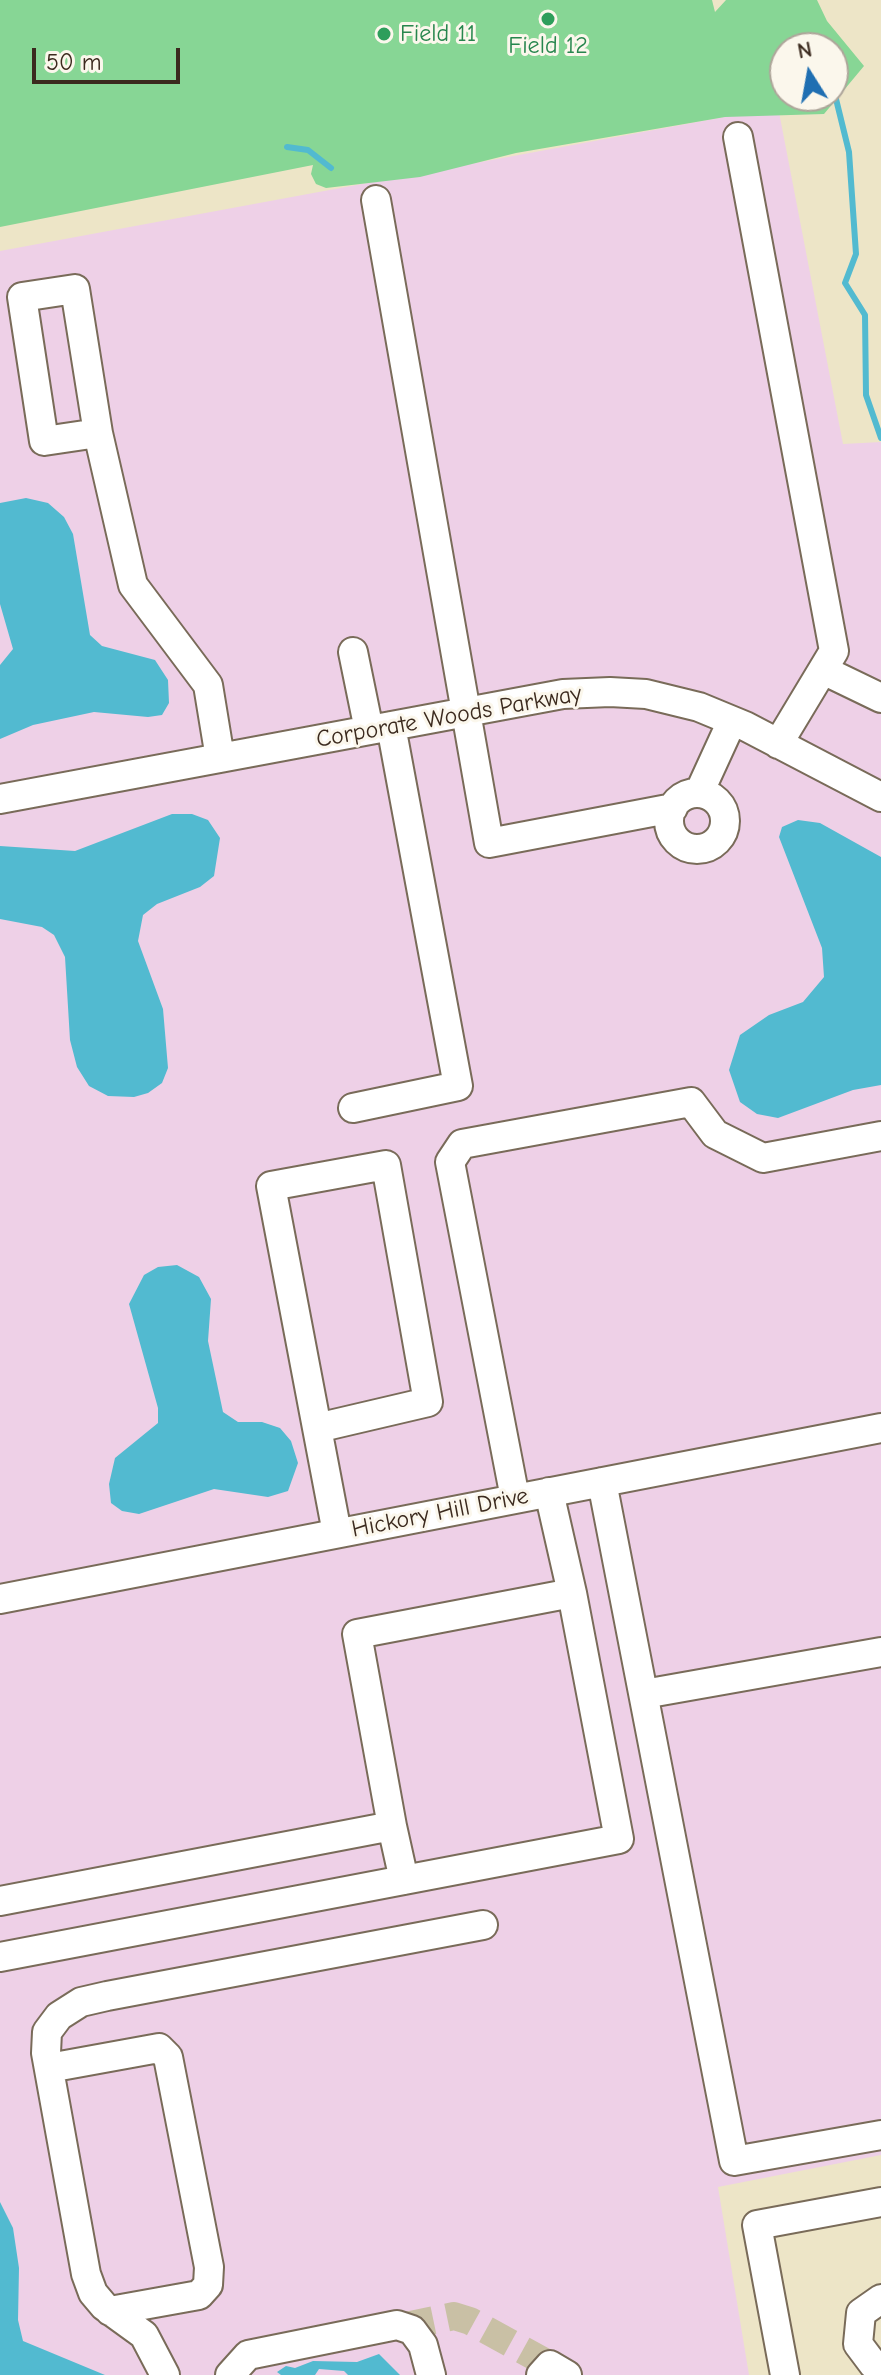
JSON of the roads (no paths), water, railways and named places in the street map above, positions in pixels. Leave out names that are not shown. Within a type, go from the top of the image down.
[{"type":"street","points":[[738,137],[834,651],[778,744]]},
{"type":"street","points":[[376,200],[489,843],[673,808]]},
{"type":"street","points":[[98,433],[44,441],[22,297],[75,289],[98,433],[133,585],[208,685],[220,758]]},
{"type":"street","points":[[353,652],[380,728],[458,1086],[353,1108]]},
{"type":"street","points":[[823,670],[881,698]]},
{"type":"street","name":"Corporate Woods Parkway","points":[[0,799],[563,694],[610,692],[670,698],[732,721],[881,797]]},
{"type":"street","points":[[699,793],[732,721]]},
{"type":"street","points":[[699,793],[717,800],[726,817],[726,827],[716,844],[697,850],[679,843],[669,827],[673,808],[684,796],[699,793]]},
{"type":"street","points":[[515,1498],[450,1162],[462,1144],[691,1102],[715,1134],[763,1158],[881,1136]]},
{"type":"street","points":[[317,1428],[428,1402],[386,1165],[271,1186],[317,1428],[337,1533]]},
{"type":"street","name":"Hickory Hill Drive","points":[[0,1599],[881,1428]]},
{"type":"street","points":[[602,1482],[734,2161],[881,2135]]},
{"type":"street","points":[[0,1957],[619,1839],[572,1593],[549,1492]]},
{"type":"street","points":[[404,1880],[357,1634],[572,1593]]},
{"type":"street","points":[[644,1694],[881,1652]]},
{"type":"street","points":[[0,1901],[392,1826]]},
{"type":"street","points":[[165,2375],[144,2335],[110,2311],[93,2293],[86,2274],[49,2068],[47,2032],[59,2016],[81,2002],[483,1925]]},
{"type":"street","points":[[49,2068],[159,2048],[168,2057],[209,2267],[208,2285],[199,2295],[110,2311]]},
{"type":"street","points":[[785,2375],[757,2225],[881,2202]]},
{"type":"street","points":[[881,2299],[861,2313],[858,2344],[873,2364],[881,2366]]},
{"type":"street","points":[[230,2375],[248,2355],[397,2325],[412,2330],[423,2345],[431,2375]]},
{"type":"street","points":[[541,2375],[550,2365],[567,2375]]},
{"type":"water","points":[[26,498],[48,503],[64,517],[73,534],[90,635],[102,646],[155,660],[168,680],[169,703],[162,715],[148,717],[94,712],[33,725],[0,739],[0,665],[13,649],[0,604],[0,503]]},
{"type":"water","points":[[172,814],[192,814],[208,820],[220,838],[214,876],[200,887],[157,904],[143,915],[138,941],[163,1009],[168,1068],[162,1083],[148,1093],[134,1097],[108,1096],[89,1086],[77,1067],[70,1040],[65,957],[54,935],[42,927],[0,919],[0,846],[75,851]]},
{"type":"water","points":[[798,820],[820,823],[881,857],[881,1085],[853,1090],[778,1118],[757,1114],[740,1102],[729,1070],[740,1035],[769,1015],[803,1002],[824,977],[822,948],[779,837],[782,827]]},
{"type":"water","points":[[177,1265],[199,1277],[211,1299],[208,1341],[223,1412],[238,1422],[262,1422],[280,1428],[291,1441],[298,1463],[288,1491],[268,1497],[214,1489],[139,1514],[122,1511],[111,1503],[109,1484],[115,1458],[158,1423],[158,1408],[129,1304],[144,1275],[158,1267]]},
{"type":"water","points":[[0,2202],[13,2228],[19,2268],[18,2320],[23,2341],[105,2375],[0,2375]]},
{"type":"water","points":[[379,2354],[400,2375],[348,2375],[344,2371],[319,2369],[315,2375],[281,2375],[277,2372],[286,2366],[295,2368],[313,2361],[357,2362]]},
{"type":"waterway","points":[[839,112],[849,152],[856,254],[845,283],[865,315],[866,395],[881,438]]},
{"type":"waterway","points":[[287,147],[308,150],[331,168]]},
{"type":"tunnel","points":[[406,2326],[454,2316],[470,2321],[550,2365]]},
{"type":"place","name":"Field 12","points":[[548,19]]},
{"type":"place","name":"Field 11","points":[[384,34]]}]
